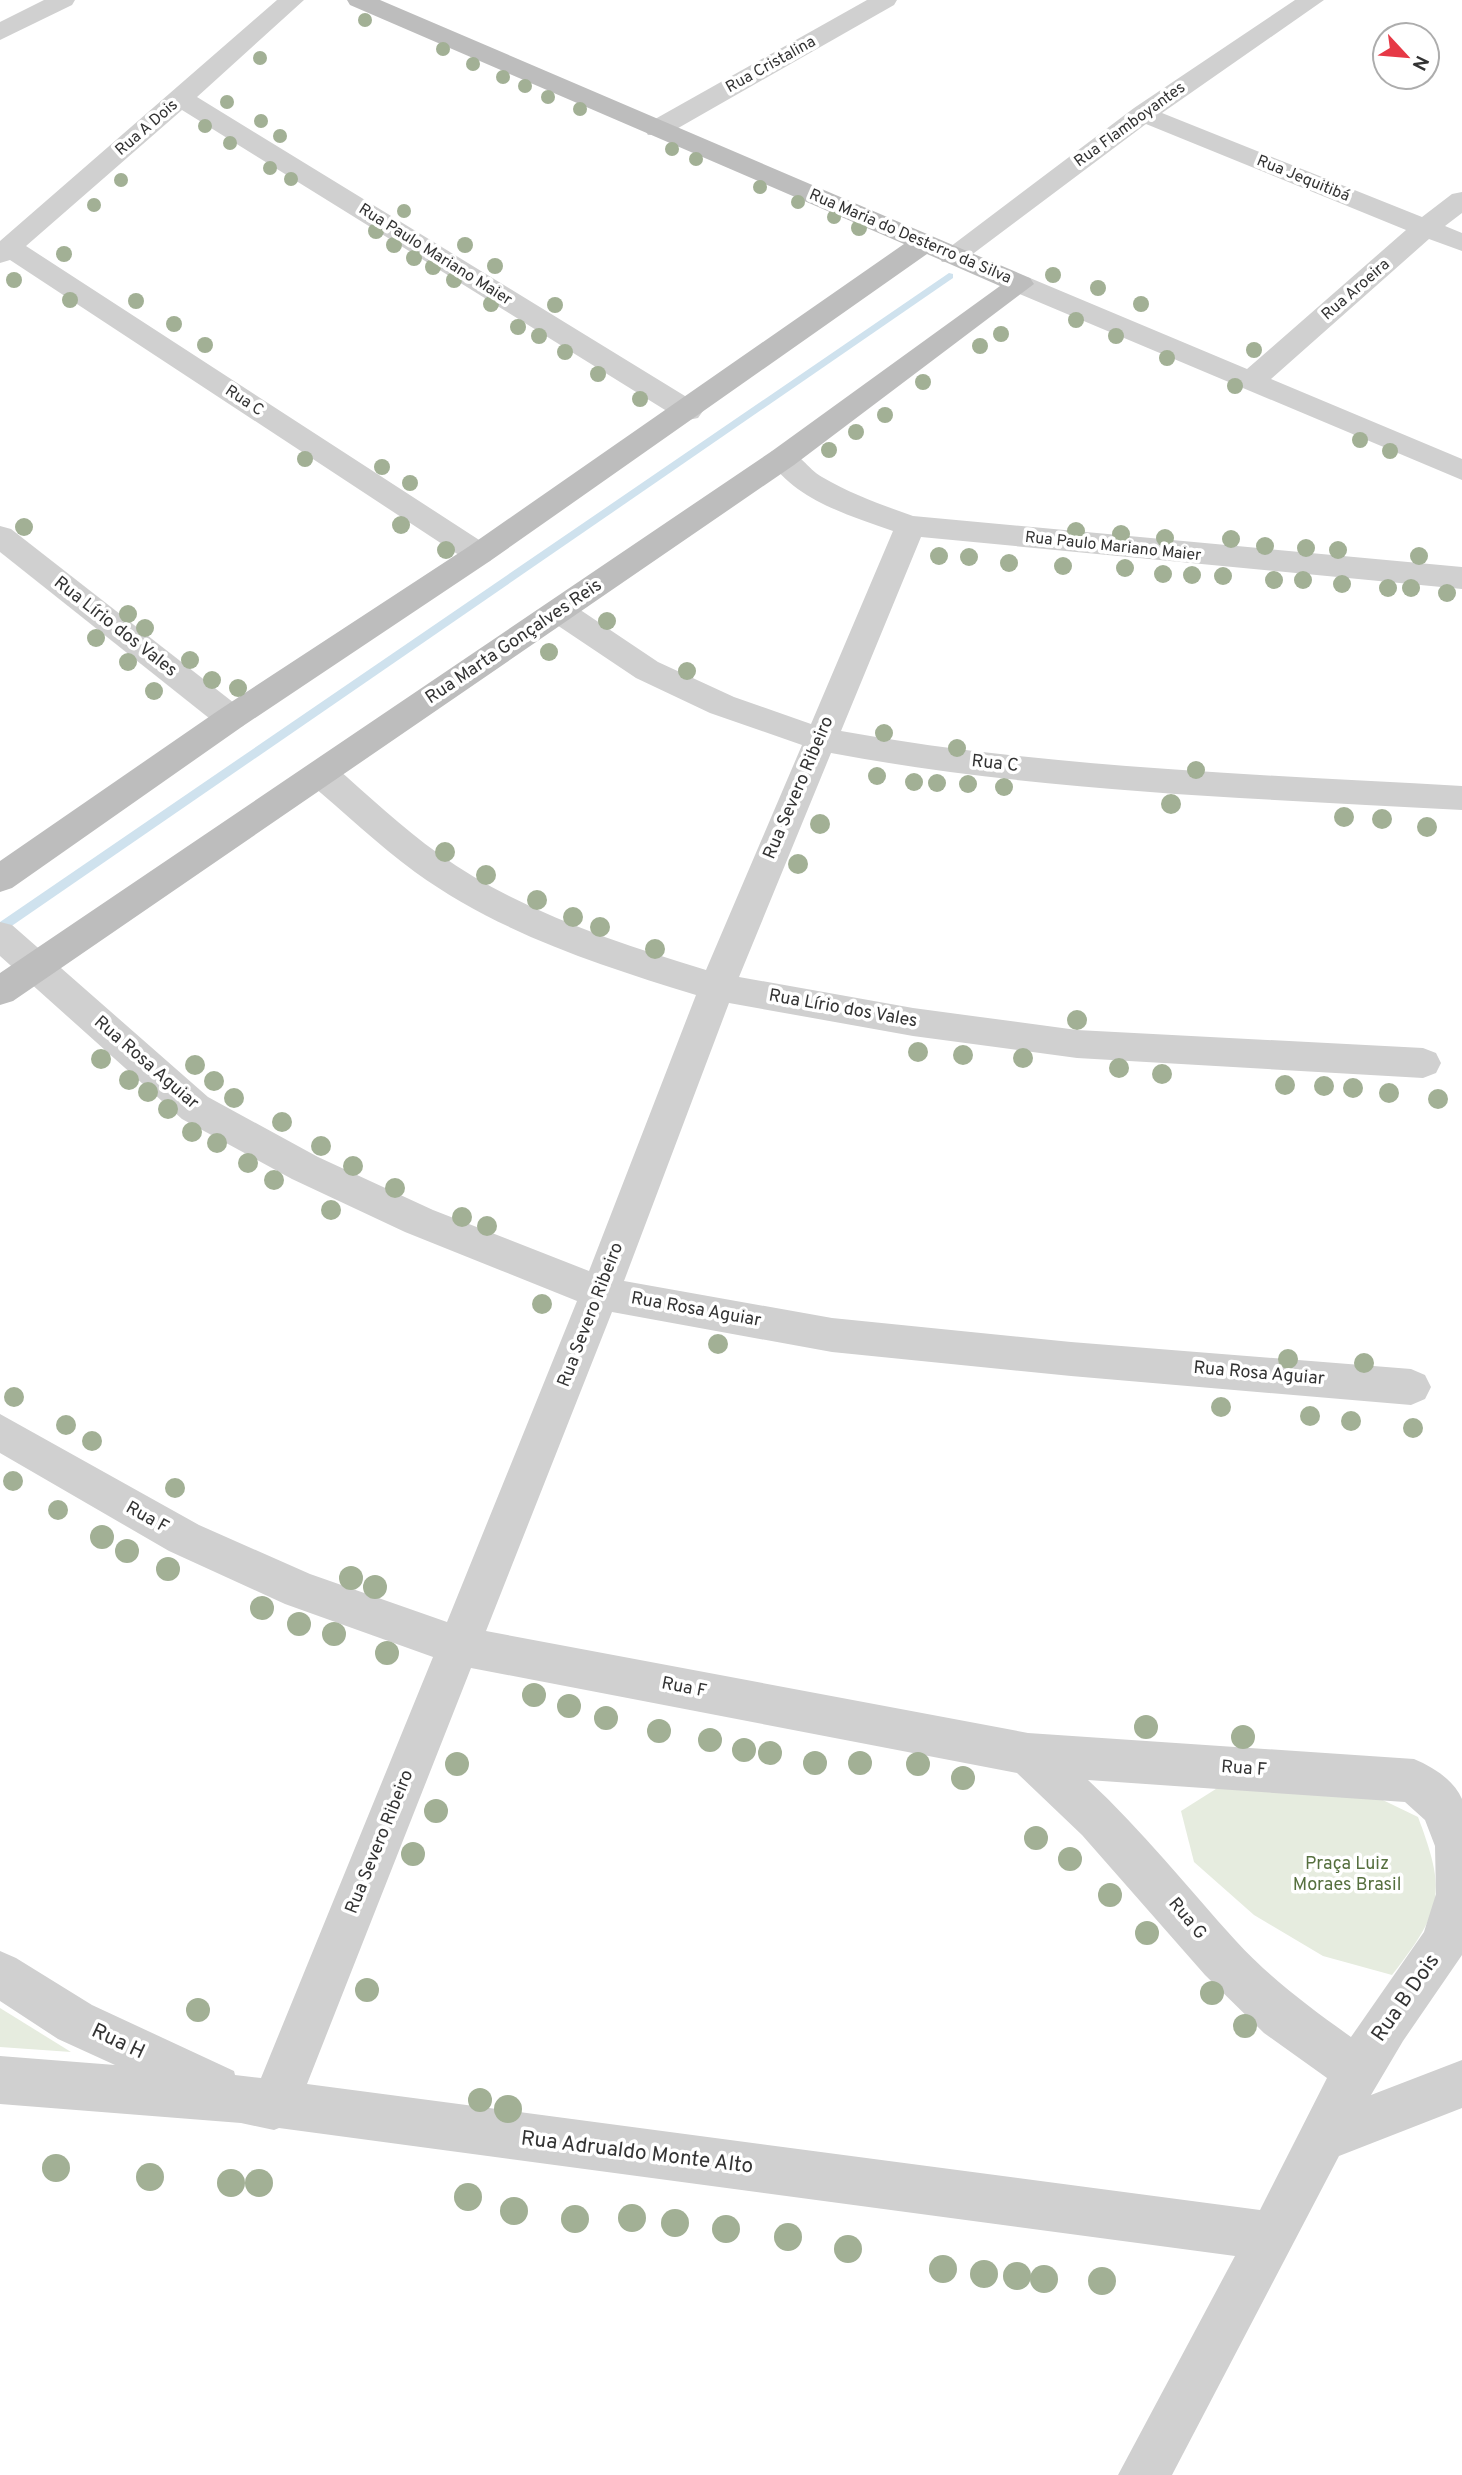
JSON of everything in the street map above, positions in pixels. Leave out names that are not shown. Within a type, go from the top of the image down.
[{"type":"street","points":[[0,32],[63,0]]},
{"type":"street","name":"Rua A Dois","points":[[5,251],[292,0]]},
{"type":"street","name":"Rua Maria do Desterro da Silva","points":[[359,0],[923,244],[1462,470]]},
{"type":"street","name":"Rua Cristalina","points":[[657,129],[885,0]]},
{"type":"street","name":"Rua Flamboyantes","points":[[953,256],[1143,114],[1312,0]]},
{"type":"street","name":"Rua Paulo Mariano Maier","points":[[181,98],[688,411]]},
{"type":"street","name":"Rua Jequitibá","points":[[1143,114],[1462,243]]},
{"type":"street","name":"Rua Aroeira","points":[[1251,381],[1462,200]]},
{"type":"street","points":[[0,879],[231,718],[479,554],[688,411],[923,244]]},
{"type":"street","name":"Rua C","points":[[5,251],[479,554]]},
{"type":"street","name":"Rua Marta Gonçalves Reis","points":[[0,991],[783,458],[1020,284]]},
{"type":"street","name":"Rua Paulo Mariano Maier","points":[[783,458],[808,482],[846,503],[910,526],[1117,548],[1462,578]]},
{"type":"street","name":"Rua Severo Ribeiro","points":[[258,2102],[459,1646],[600,1293],[717,987],[910,526]]},
{"type":"street","name":"Rua Lírio dos Vales","points":[[0,536],[231,718]]},
{"type":"street","name":"Rua C","points":[[559,611],[647,670],[722,705],[820,739],[918,757],[1132,779],[1462,798]]},
{"type":"street","name":"Rua Lírio dos Vales","points":[[321,774],[427,863],[502,908],[602,952],[717,987],[913,1023],[1077,1044],[1423,1063]]},
{"type":"street","name":"Rua Rosa Aguiar","points":[[0,935],[195,1108],[305,1168],[419,1221],[600,1293],[832,1335],[1071,1359],[1411,1387]]},
{"type":"street","name":"Rua F","points":[[0,1432],[184,1538],[300,1590],[459,1646],[1028,1754],[1414,1781]]},
{"type":"street","name":"Rua G","points":[[1028,1754],[1135,1859],[1221,1959],[1281,2016],[1358,2071]]},
{"type":"street","name":"Rua B Dois","points":[[1144,2475],[1273,2236],[1358,2071],[1386,2024],[1443,1945],[1458,1894],[1458,1846],[1441,1805],[1414,1781]]},
{"type":"street","name":"Rua H","points":[[0,1974],[75,2022],[258,2102]]},
{"type":"street","name":"Rua Adrualdo Monte Alto","points":[[0,2080],[258,2102],[1273,2236]]},
{"type":"street","points":[[1323,2138],[1462,2084]]},
{"type":"green space","name":"Praça Luiz Moraes Brasil","points":[[1219,1787],[1362,1790],[1418,1817],[1433,1865],[1435,1900],[1421,1934],[1392,1975],[1323,1956],[1254,1915],[1194,1862],[1181,1811]]},
{"type":"green space","points":[[0,2008],[71,2052],[0,2047]]},
{"type":"waterway","points":[[0,929],[949,276]]}]
